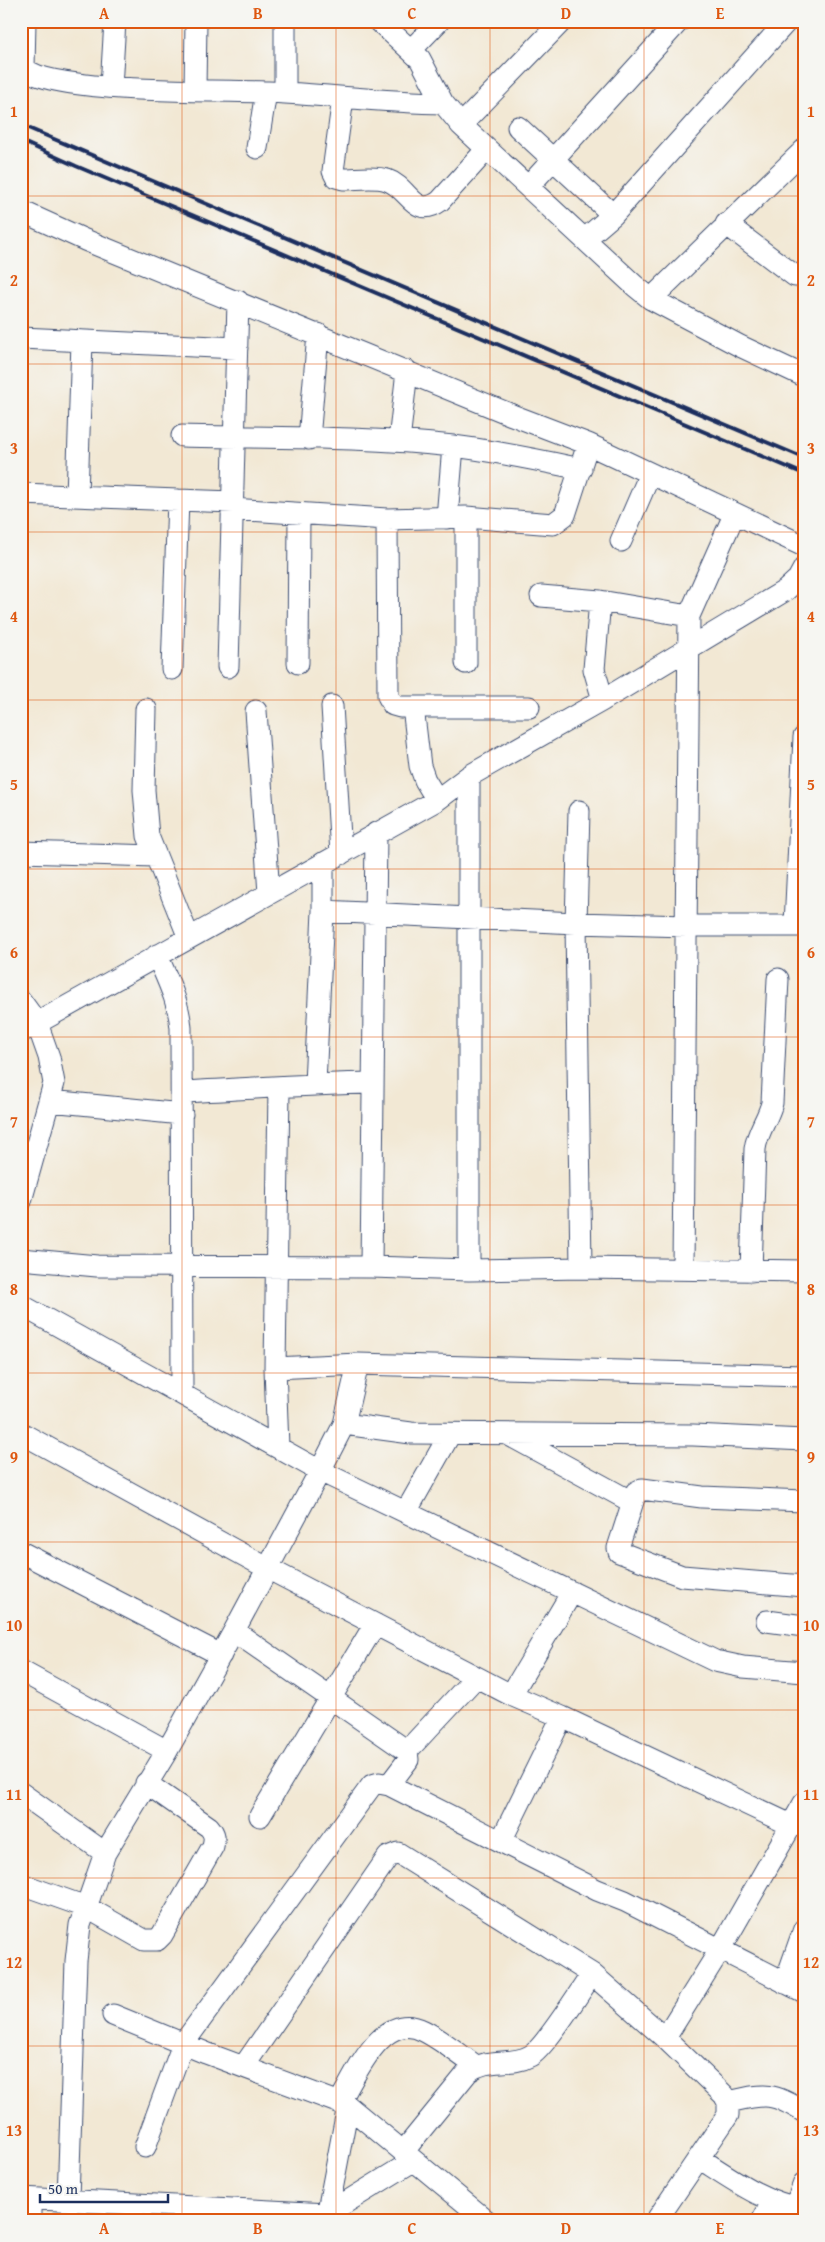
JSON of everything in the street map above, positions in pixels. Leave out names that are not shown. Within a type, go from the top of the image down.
[{"type":"street","points":[[25,21],[24,68],[30,74],[41,78],[111,87],[275,92],[343,98],[443,103]]},
{"type":"street","points":[[111,87],[115,21]]},
{"type":"street","points":[[194,90],[196,21]]},
{"type":"street","points":[[257,148],[275,92],[285,21]]},
{"type":"street","points":[[379,21],[420,59],[443,103],[461,125],[635,286],[651,298],[740,346],[804,376]]},
{"type":"street","points":[[412,50],[439,21]]},
{"type":"street","points":[[461,125],[562,21]]},
{"type":"street","points":[[528,187],[679,21]]},
{"type":"street","points":[[585,239],[612,215],[779,24]]},
{"type":"street","points":[[343,98],[333,171],[336,177],[343,180],[383,179],[390,181],[419,206],[433,207],[487,149]]},
{"type":"street","points":[[518,127],[612,215]]},
{"type":"street","points":[[651,298],[804,150]]},
{"type":"street","points":[[21,211],[85,240],[588,444],[734,515],[804,546]]},
{"type":"street","points":[[726,224],[795,276]]},
{"type":"street","points":[[228,667],[238,301]]},
{"type":"street","points":[[309,439],[318,334]]},
{"type":"street","points":[[21,338],[237,348]]},
{"type":"street","points":[[77,496],[82,340]]},
{"type":"street","points":[[399,441],[407,371]]},
{"type":"street","points":[[182,436],[399,441],[510,454],[581,469]]},
{"type":"street","points":[[21,494],[178,500],[299,514],[387,518],[456,518],[554,524],[566,515],[588,444]]},
{"type":"street","points":[[453,446],[466,664]]},
{"type":"street","points":[[621,541],[650,474]]},
{"type":"street","points":[[172,669],[178,500]]},
{"type":"street","points":[[298,663],[299,514]]},
{"type":"street","points":[[683,1269],[689,616],[734,515]]},
{"type":"street","points":[[387,518],[388,696],[393,705],[400,708],[529,707]]},
{"type":"street","points":[[29,1028],[157,954],[436,800],[469,776],[603,700],[786,590],[798,579],[804,568]]},
{"type":"street","points":[[541,596],[600,601],[689,616]]},
{"type":"street","points":[[600,601],[594,669],[603,700]]},
{"type":"street","points":[[315,1084],[323,911],[332,858],[332,706]]},
{"type":"street","points":[[413,707],[420,766],[424,780],[436,800]]},
{"type":"street","points":[[146,709],[146,821],[155,856],[189,938]]},
{"type":"street","points":[[256,711],[269,893]]},
{"type":"street","points":[[323,911],[576,923],[687,926],[799,926],[804,737]]},
{"type":"street","points":[[469,776],[469,1270]]},
{"type":"street","points":[[580,811],[576,923],[581,1268]]},
{"type":"street","points":[[371,1267],[376,833]]},
{"type":"street","points":[[21,852],[155,856]]},
{"type":"street","points":[[157,954],[180,1013],[183,1266],[182,1393]]},
{"type":"street","points":[[751,1271],[755,1149],[756,1139],[769,1114],[772,1103],[778,978]]},
{"type":"street","points":[[21,1001],[29,1028],[52,1068],[54,1083],[21,1199]]},
{"type":"street","points":[[182,1092],[279,1088],[315,1084],[372,1084]]},
{"type":"street","points":[[278,1447],[275,1368],[279,1088]]},
{"type":"street","points":[[50,1101],[182,1114]]},
{"type":"street","points":[[21,1260],[81,1265],[371,1267],[469,1270],[581,1268],[804,1271]]},
{"type":"street","points":[[21,1305],[320,1471],[714,1660],[743,1667],[804,1672]]},
{"type":"street","points":[[275,1368],[358,1364],[804,1376]]},
{"type":"street","points":[[68,2200],[77,1944],[80,1925],[86,1907],[105,1853],[167,1751],[234,1631],[344,1424],[358,1364]]},
{"type":"street","points":[[344,1424],[411,1433],[693,1435],[804,1440]]},
{"type":"street","points":[[21,1433],[267,1568],[511,1695],[562,1717],[792,1826]]},
{"type":"street","points":[[505,1433],[632,1502]]},
{"type":"street","points":[[406,1512],[450,1434]]},
{"type":"street","points":[[804,1501],[702,1497],[642,1489],[636,1492],[618,1548],[619,1552],[628,1557],[682,1576],[804,1586]]},
{"type":"street","points":[[21,1552],[220,1655]]},
{"type":"street","points":[[511,1695],[572,1592]]},
{"type":"street","points":[[767,1621],[804,1626]]},
{"type":"street","points":[[260,1816],[375,1624]]},
{"type":"street","points":[[234,1631],[407,1751],[408,1760],[389,1786]]},
{"type":"street","points":[[21,1671],[167,1751]]},
{"type":"street","points":[[407,1751],[476,1677]]},
{"type":"street","points":[[501,1841],[562,1717]]},
{"type":"street","points":[[21,1884],[86,1907],[144,1940],[157,1940],[213,1846],[214,1832],[146,1783]]},
{"type":"street","points":[[146,2147],[182,2044],[372,1785],[389,1786],[597,1890],[625,1901],[794,1987],[804,1929]]},
{"type":"street","points":[[21,1793],[105,1853]]},
{"type":"street","points":[[664,2038],[720,1950],[804,1803]]},
{"type":"street","points":[[244,2066],[392,1854],[398,1853],[592,1974],[724,2095],[728,2102],[728,2115],[656,2221]]},
{"type":"street","points":[[31,2221],[26,2198],[68,2200],[116,2212],[329,2218],[408,2156],[468,2072],[476,2066],[487,2062],[521,2059],[538,2050],[592,1974]]},
{"type":"street","points":[[113,2015],[182,2044],[344,2105],[487,2221]]},
{"type":"street","points":[[329,2218],[344,2105],[372,2048],[391,2029],[412,2027],[423,2030],[476,2066]]},
{"type":"street","points":[[728,2102],[760,2095],[771,2095],[784,2099],[804,2112]]},
{"type":"street","points":[[699,2158],[754,2193],[773,2201],[800,2208],[804,2183]]},
{"type":"street","points":[[762,2221],[773,2201]]},
{"type":"railway","points":[[21,125],[804,458]]},
{"type":"railway","points":[[21,141],[804,474]]}]
